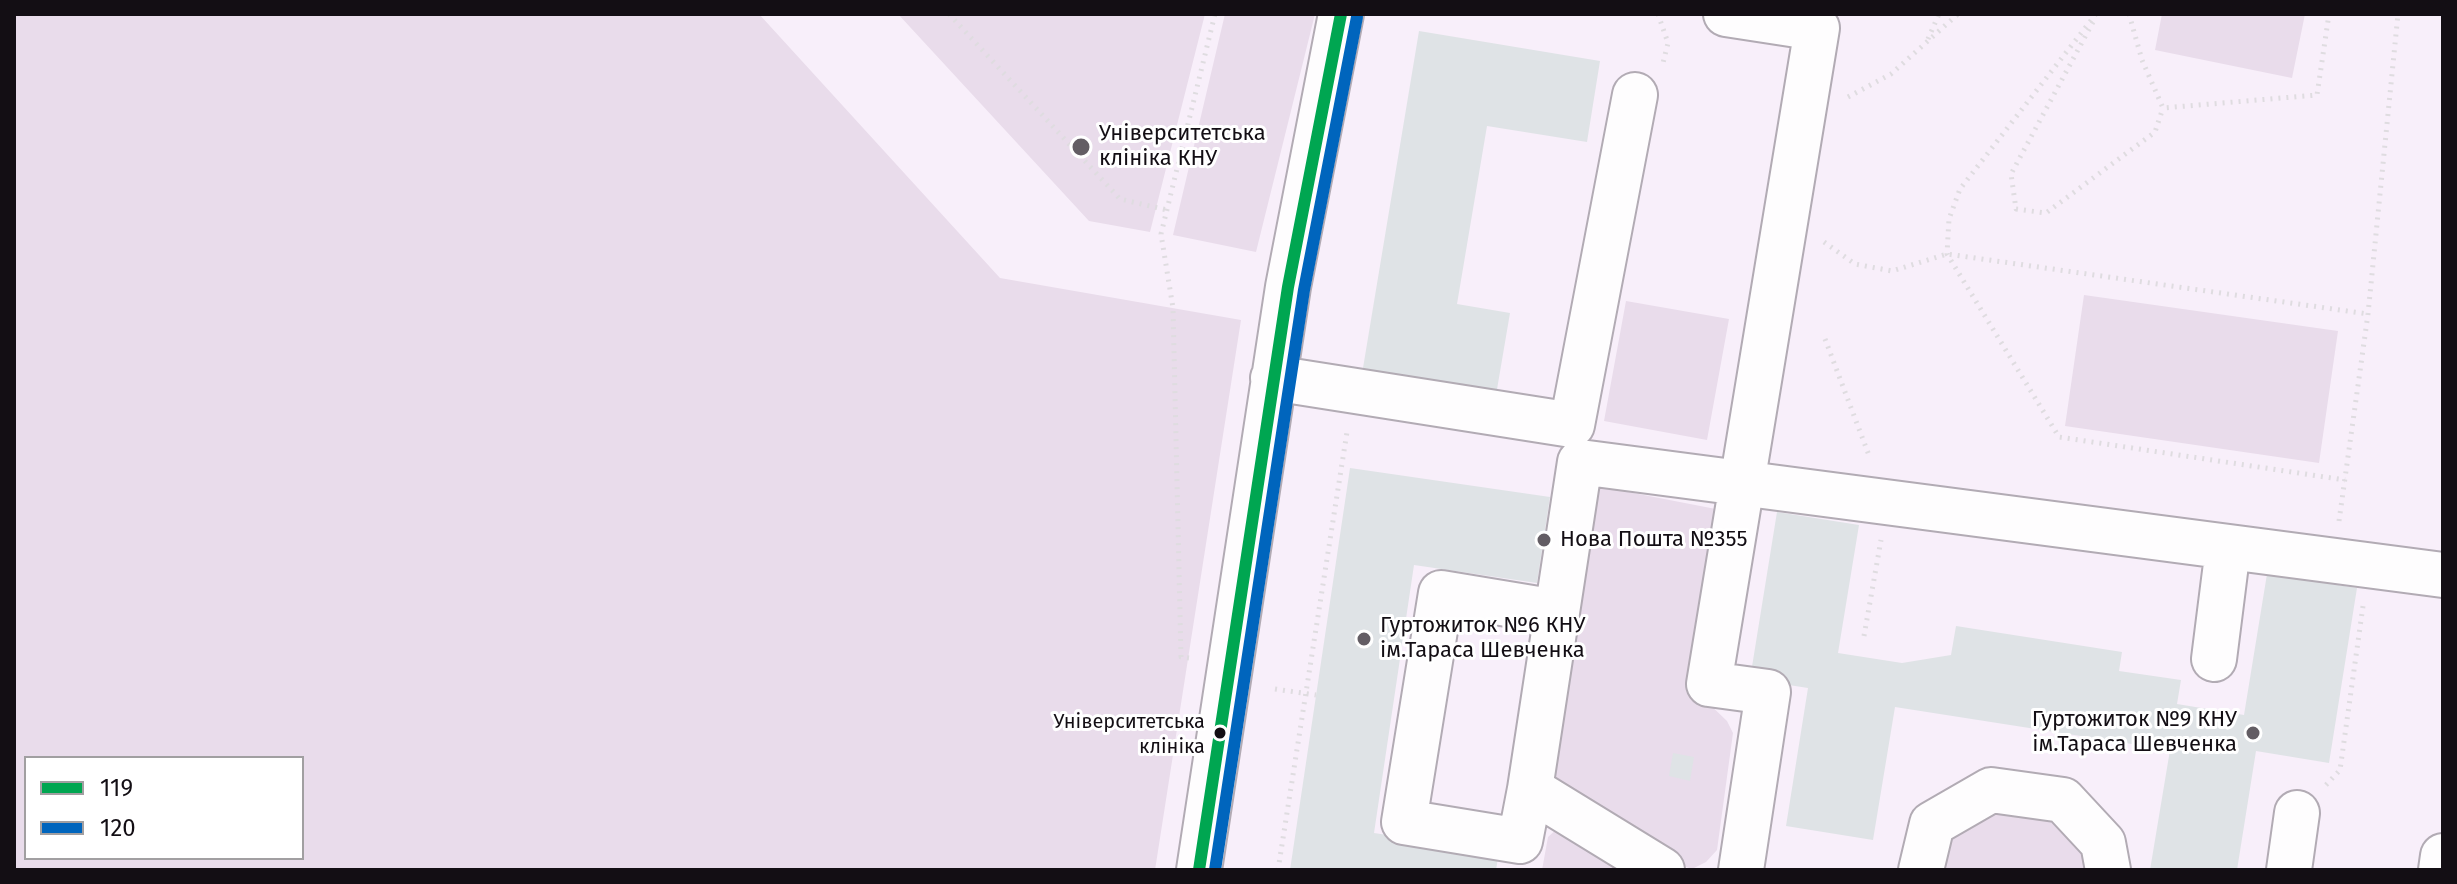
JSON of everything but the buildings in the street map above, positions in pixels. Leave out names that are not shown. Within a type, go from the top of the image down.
[{"type":"street","points":[[1199,870],[1288,287],[1341,14]]},
{"type":"street","points":[[1726,14],[1817,28],[1709,684],[1768,692],[1741,870]]},
{"type":"street","points":[[1273,378],[1572,425],[1635,95]]},
{"type":"street","points":[[1556,612],[1441,593],[1404,822],[1520,841],[1580,462],[1743,486],[2443,575]]},
{"type":"street","points":[[2214,659],[2228,548]]},
{"type":"street","points":[[1530,789],[1662,870]]},
{"type":"street","points":[[1921,870],[1932,824],[1991,790],[2063,800],[2103,843],[2108,870]]},
{"type":"street","points":[[2289,870],[2297,813]]},
{"type":"street","points":[[2441,870],[2443,856]]},
{"type":"path","points":[[949,14],[1120,199],[1167,210]]},
{"type":"path","points":[[1181,657],[1173,308],[1161,234],[1215,14]]},
{"type":"path","points":[[1928,40],[1939,14]]},
{"type":"path","points":[[1802,122],[1891,74],[1958,14]]},
{"type":"path","points":[[2096,14],[2011,174],[2016,209],[2046,213],[2155,132],[2163,108],[2142,60],[2129,14]]},
{"type":"path","points":[[2096,14],[1960,189],[1949,219],[1947,254],[2059,437],[2345,480],[2368,314],[2398,14]]},
{"type":"path","points":[[2163,108],[2317,95],[2329,14]]},
{"type":"path","points":[[1855,264],[1892,271],[1947,254],[2368,314]]},
{"type":"path","points":[[1825,339],[1887,504],[1864,636]]},
{"type":"path","points":[[1278,870],[1348,427]]},
{"type":"path","points":[[2297,813],[2340,770],[2369,566]]},
{"type":"path","points":[[1275,689],[1316,695]]},
{"type":"shaded area","points":[[14,14],[759,14],[1000,278],[1241,320],[1155,870],[14,870]]},
{"type":"shaded area","points":[[898,14],[1205,14],[1150,232],[1089,221]]},
{"type":"shaded area","points":[[1225,14],[1315,14],[1256,252],[1173,235]]},
{"type":"shaded area","points":[[2162,14],[2305,14],[2292,78],[2155,50]]},
{"type":"shaded area","points":[[2084,295],[2338,331],[2319,463],[2065,426]]},
{"type":"shaded area","points":[[1626,301],[1729,319],[1707,440],[1604,421]]},
{"type":"shaded area","points":[[1587,484],[1726,511],[1702,697],[1727,721],[1733,733],[1717,850],[1706,862],[1692,869],[1675,863],[1551,779]]},
{"type":"shaded area","points":[[2022,805],[2072,829],[2093,870],[1934,870],[1947,840],[1967,820]]},
{"type":"shaded area","points":[[1559,827],[1632,870],[1542,870],[1548,837]]},
{"type":"transit line","name":"119","points":[[1199,870],[1288,287],[1341,14]]},
{"type":"transit line","name":"120","points":[[1215,870],[1304,290],[1357,17]]},
{"type":"place","name":"Університетська клініка КНУ","points":[[1081,147]]},
{"type":"place","name":"Нова Пошта №355","points":[[1544,540]]},
{"type":"place","name":"Гуртожиток №6 КНУ ім.Тараса Шевченка","points":[[1364,639]]},
{"type":"place","name":"Університетська клініка","points":[[1220,733]]},
{"type":"place","name":"Гуртожиток №9 КНУ ім.Тараса Шевченка","points":[[2253,733]]}]
